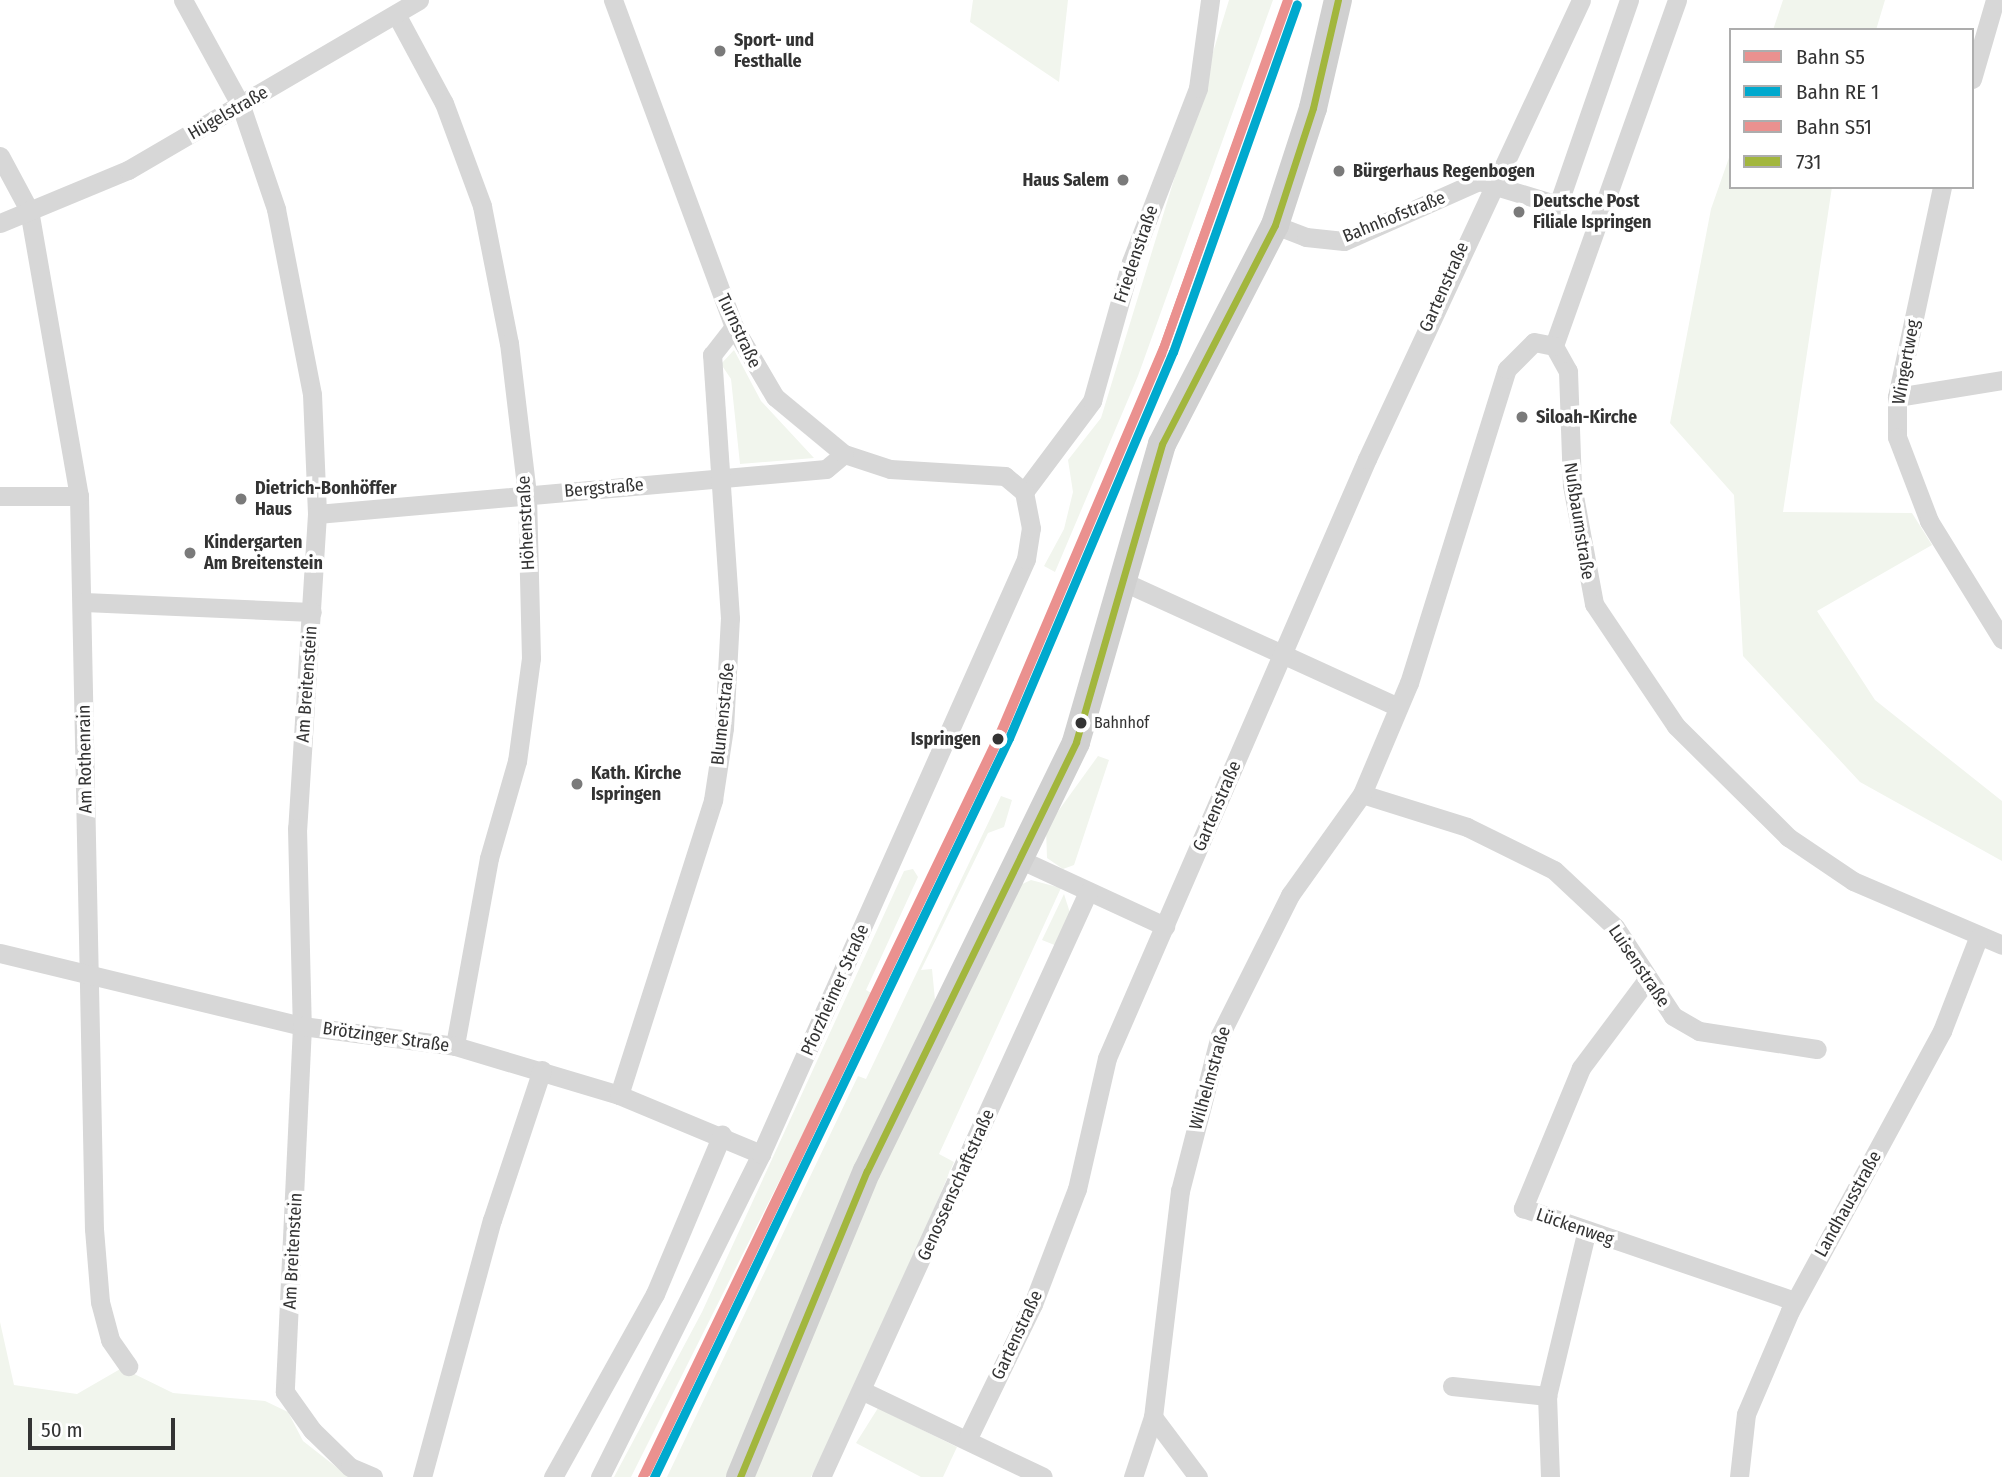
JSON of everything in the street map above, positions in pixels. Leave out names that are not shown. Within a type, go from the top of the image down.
[{"type":"main road","points":[[740,1477],[867,1171],[1080,731],[1162,444],[1275,225],[1313,108],[1338,0]]},
{"type":"street","name":"Am Breitenstein","points":[[183,0],[241,106],[296,291],[312,394],[317,514],[297,828],[302,1026],[285,1392],[312,1430],[365,1475]]},
{"type":"street","name":"Hügelstraße","points":[[0,223],[128,170],[419,0]]},
{"type":"street","name":"Turnstraße","points":[[612,0],[734,327],[775,397],[844,454],[890,469],[987,472],[1024,492]]},
{"type":"street","name":"Friedenstraße","points":[[1024,492],[1091,401],[1131,262],[1198,88],[1210,0]]},
{"type":"street","name":"Gartenstraße","points":[[967,1440],[1033,1304],[1077,1189],[1107,1058],[1492,181],[1581,0]]},
{"type":"street","points":[[1492,181],[1558,205],[1629,0]]},
{"type":"street","points":[[1555,346],[1677,0]]},
{"type":"street","points":[[1974,72],[1995,0]]},
{"type":"street","name":"Höhenstraße","points":[[396,14],[444,103],[482,206],[509,343],[527,495],[531,658],[517,761],[489,858],[455,1046]]},
{"type":"street","name":"Am Rothenrain","points":[[0,156],[29,210],[79,496],[84,602],[92,973],[91,1153],[100,1302],[110,1340],[128,1366]]},
{"type":"street","name":"Bahnhofstraße","points":[[1275,225],[1306,237],[1344,241],[1479,181],[1492,181]]},
{"type":"street","name":"Wingertweg","points":[[1942,189],[1897,397],[1903,463],[1929,521],[2002,639]]},
{"type":"street","name":"Blumenstraße","points":[[619,1095],[713,800],[730,618],[725,478],[712,355],[734,327]]},
{"type":"street","name":"Wilhelmstraße","points":[[1133,1477],[1153,1417],[1180,1191],[1220,1035],[1290,895],[1362,794],[1398,707],[1507,369],[1534,342],[1555,346]]},
{"type":"street","name":"Nußbaumstraße","points":[[1555,346],[1567,371],[1572,485],[1594,604],[1676,726],[1787,837],[1831,870],[1978,937],[2002,944]]},
{"type":"street","points":[[1897,397],[2002,380]]},
{"type":"street","name":"Bergstraße","points":[[317,514],[826,469],[844,454]]},
{"type":"street","name":"Pforzheimer Straße","points":[[600,1477],[761,1154],[1026,559],[1031,528],[1024,492]]},
{"type":"street","points":[[0,496],[79,496]]},
{"type":"street","points":[[1124,582],[1281,657],[1398,707]]},
{"type":"street","points":[[84,602],[312,612]]},
{"type":"street","name":"Luisenstraße","points":[[1362,794],[1467,827],[1554,870],[1615,928],[1646,981],[1673,1016],[1699,1031],[1817,1049]]},
{"type":"street","points":[[1020,859],[1165,926]]},
{"type":"street","name":"Genossenschaftstraße","points":[[821,1477],[863,1391],[1088,892]]},
{"type":"street","name":"Landhausstraße","points":[[1739,1477],[1746,1415],[1795,1301],[1942,1031],[1978,937]]},
{"type":"street","name":"Brötzinger Straße","points":[[0,953],[92,973],[302,1026],[455,1046],[619,1095],[722,1135],[761,1154]]},
{"type":"street","name":"Lückenweg","points":[[1646,981],[1581,1069],[1523,1208],[1586,1233],[1795,1301]]},
{"type":"street","points":[[422,1477],[492,1220],[542,1070]]},
{"type":"street","points":[[553,1477],[650,1305],[722,1135]]},
{"type":"street","points":[[1550,1477],[1547,1396],[1586,1233]]},
{"type":"street","points":[[1452,1386],[1547,1396]]},
{"type":"street","points":[[863,1391],[1043,1477]]},
{"type":"street","points":[[1153,1417],[1198,1477]]},
{"type":"shaded area","points":[[973,0],[1068,0],[1059,82],[970,22]]},
{"type":"shaded area","points":[[1229,0],[1273,0],[1138,376],[1055,572],[1044,566],[1064,529],[1073,492],[1068,460],[1101,418]]},
{"type":"shaded area","points":[[1783,0],[1885,0],[1877,28],[1774,28]]},
{"type":"shaded area","points":[[1729,158],[1729,189],[1832,189],[1783,512],[1912,513],[1932,545],[1817,611],[1875,700],[2002,801],[2002,861],[1860,782],[1743,656],[1734,495],[1670,423],[1711,209]]},
{"type":"shaded area","points":[[734,350],[761,401],[814,458],[740,464],[731,379],[721,364]]},
{"type":"shaded area","points":[[1098,756],[1109,760],[1074,865],[1063,869],[1047,858],[1046,828]]},
{"type":"shaded area","points":[[1001,796],[1012,800],[1004,827],[988,833],[921,970],[932,969],[935,1000],[728,1477],[667,1477],[858,1076],[866,1079]]},
{"type":"shaded area","points":[[913,869],[918,877],[866,990],[873,994],[631,1477],[614,1477],[702,1312],[904,871]]},
{"type":"shaded area","points":[[1031,880],[1061,888],[939,1154],[954,1162],[864,1371],[811,1477],[751,1477],[839,1262],[1018,886]]},
{"type":"shaded area","points":[[1064,894],[1070,913],[1057,946],[1042,940]]},
{"type":"shaded area","points":[[0,1322],[14,1385],[77,1394],[122,1368],[173,1393],[265,1401],[288,1412],[303,1441],[349,1477],[0,1477]]},
{"type":"shaded area","points":[[878,1408],[957,1447],[943,1477],[921,1477],[856,1443]]},
{"type":"rail line","name":"S5","points":[[642,1477],[999,734],[1163,348],[1287,0]]},
{"type":"rail line","name":"S51","points":[[646,1472],[1000,735],[1161,354],[1288,0]]},
{"type":"transit line","name":"731","points":[[740,1477],[867,1171],[1076,742],[1162,444],[1275,225],[1313,108],[1338,0]]},
{"type":"transit line","points":[[654,1477],[1009,738],[1173,352],[1297,4]]},
{"type":"place","name":"Sport- und Festhalle","points":[[720,51]]},
{"type":"place","name":"Bürgerhaus Regenbogen","points":[[1339,171]]},
{"type":"place","name":"Haus Salem","points":[[1123,180]]},
{"type":"place","name":"Deutsche Post Filiale Ispringen","points":[[1519,212]]},
{"type":"place","name":"Siloah-Kirche","points":[[1522,417]]},
{"type":"place","name":"Dietrich-Bonhöffer Haus","points":[[241,499]]},
{"type":"place","name":"Kindergarten Am Breitenstein","points":[[190,553]]},
{"type":"place","name":"Bahnhof","points":[[1081,723]]},
{"type":"place","name":"Ispringen","points":[[998,739]]},
{"type":"place","name":"Kath. Kirche Ispringen","points":[[577,784]]}]
